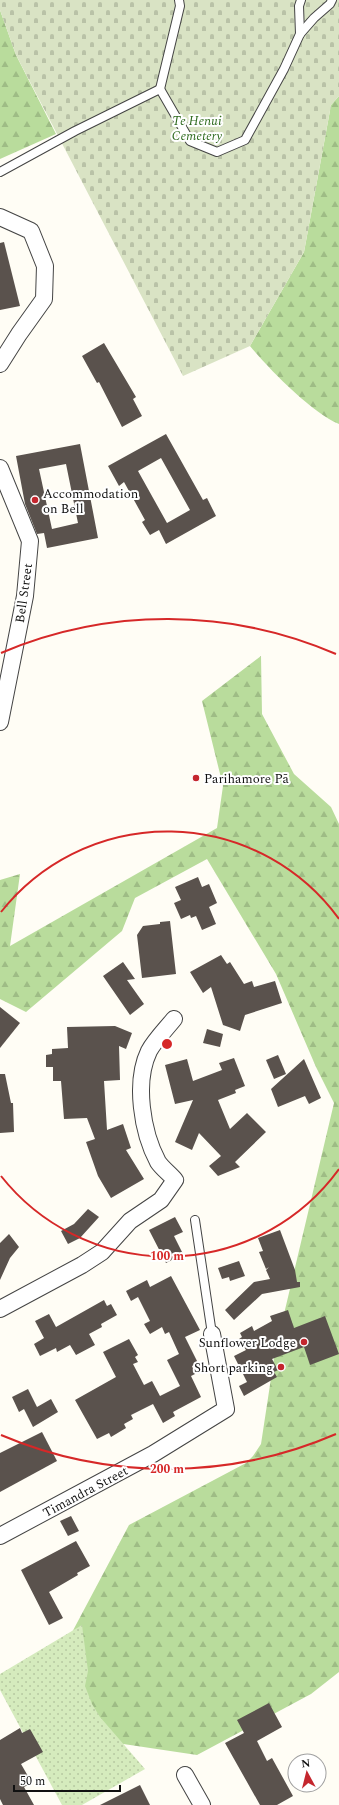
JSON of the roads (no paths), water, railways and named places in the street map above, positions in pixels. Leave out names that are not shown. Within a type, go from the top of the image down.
[{"type":"street","points":[[0,217],[31,231],[45,266],[44,300],[19,334],[0,364]]},
{"type":"street","name":"Bell Street","points":[[0,468],[30,541],[25,596],[0,722]]},
{"type":"street","points":[[0,1309],[82,1265],[102,1252],[130,1221],[161,1200],[175,1180],[159,1163],[148,1139],[143,1113],[142,1091],[142,1070],[150,1050],[174,1019]]},
{"type":"street","name":"Timandra Street","points":[[0,1536],[153,1454],[226,1409],[212,1334]]},
{"type":"street","points":[[186,1775],[202,1805]]},
{"type":"lane","points":[[179,0],[180,6],[160,89],[190,141],[217,152],[245,140],[284,69],[300,34],[314,18],[330,4],[332,0]]},
{"type":"lane","points":[[300,34],[299,6],[301,0]]},
{"type":"lane","points":[[0,172],[75,131],[160,89]]},
{"type":"lane","points":[[195,1220],[212,1334]]},
{"type":"place","name":"Accommodation on Bell","points":[[35,500]]},
{"type":"place","name":"Parihamore Pā","points":[[196,778]]},
{"type":"place","name":"Sunflower Lodge","points":[[304,1342]]},
{"type":"place","name":"Short parking","points":[[281,1367]]},
{"type":"park label","name":"Te Henui Cemetery","points":[[197,128]]}]
